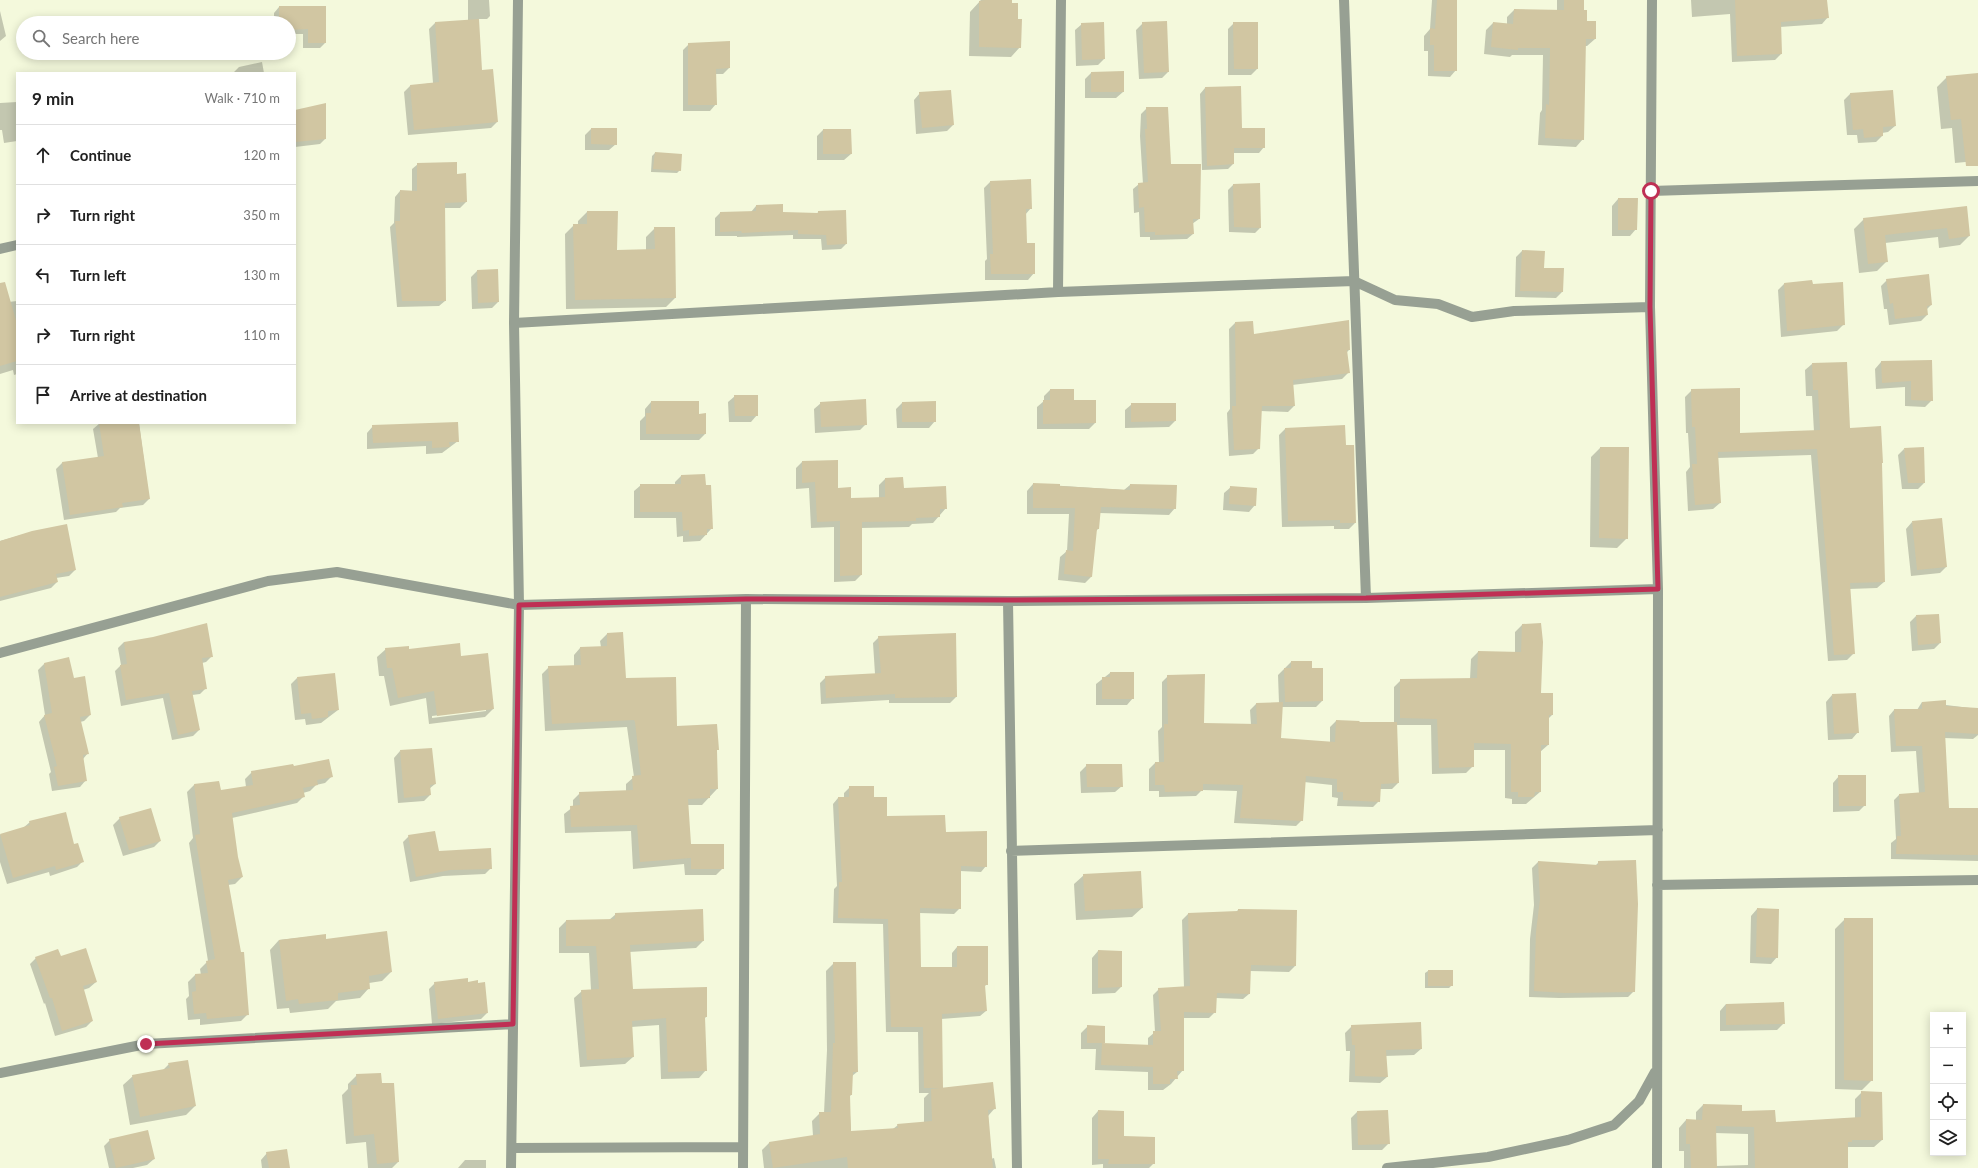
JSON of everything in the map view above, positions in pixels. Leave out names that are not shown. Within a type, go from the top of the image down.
[{"type":"street","points":[[511,1168],[519,605],[514,323],[518,0]]},
{"type":"street","points":[[1058,292],[1061,0]]},
{"type":"street","points":[[1344,0],[1366,598]]},
{"type":"street","points":[[1652,0],[1650,307],[1658,589],[1657,1168]]},
{"type":"street","points":[[1651,191],[1978,181]]},
{"type":"street","points":[[0,249],[16,245]]},
{"type":"street","points":[[514,323],[1058,292],[1354,281],[1395,300],[1438,304],[1472,317],[1514,311],[1650,307]]},
{"type":"street","points":[[0,653],[268,581],[337,572],[519,605],[746,599],[1008,600],[1366,598],[1658,589]]},
{"type":"street","points":[[743,1168],[746,599]]},
{"type":"street","points":[[1008,600],[1017,1168]]},
{"type":"street","points":[[1011,851],[1658,830]]},
{"type":"street","points":[[1657,885],[1978,880]]},
{"type":"street","points":[[0,1073],[146,1044],[513,1024]]},
{"type":"street","points":[[1386,1168],[1488,1157],[1568,1140],[1614,1124],[1639,1101],[1656,1071]]},
{"type":"street","points":[[512,1148],[742,1147]]},
{"type":"building","points":[[1012,0],[1012,3],[1018,3],[1018,19],[1022,19],[1021,48],[979,47],[979,1]]},
{"type":"building","points":[[1437,0],[1457,0],[1457,71],[1434,71],[1434,45],[1430,45],[1430,28],[1435,29]]},
{"type":"building","points":[[1564,0],[1584,0],[1584,10],[1587,10],[1587,21],[1596,21],[1596,39],[1586,39],[1584,140],[1545,138],[1546,104],[1549,105],[1550,48],[1518,48],[1518,50],[1491,47],[1493,22],[1513,24],[1514,9],[1564,10]]},
{"type":"building","points":[[1735,0],[1827,0],[1829,18],[1781,22],[1782,54],[1737,56]]},
{"type":"building","points":[[279,6],[326,6],[326,43],[308,43],[308,29],[296,30],[296,16],[279,16]]},
{"type":"building","points":[[479,19],[482,70],[493,69],[498,122],[414,130],[410,85],[439,82],[435,22]]},
{"type":"building","points":[[1167,21],[1169,72],[1144,73],[1142,22]]},
{"type":"building","points":[[1104,22],[1105,59],[1082,60],[1081,23]]},
{"type":"building","points":[[1233,22],[1258,22],[1258,69],[1234,69]]},
{"type":"building","points":[[730,41],[730,68],[716,69],[717,105],[688,105],[688,43]]},
{"type":"building","points":[[1124,71],[1124,92],[1091,92],[1091,72]]},
{"type":"building","points":[[1978,73],[1978,166],[1966,166],[1961,119],[1951,120],[1946,76]]},
{"type":"building","points":[[1241,86],[1242,128],[1265,128],[1265,148],[1234,148],[1234,164],[1207,166],[1205,87]]},
{"type":"building","points":[[951,90],[954,125],[922,128],[919,92]]},
{"type":"building","points":[[1893,90],[1896,126],[1883,127],[1883,136],[1864,138],[1863,129],[1853,130],[1850,93]]},
{"type":"building","points":[[326,103],[326,139],[296,142],[296,110]]},
{"type":"building","points":[[1146,107],[1168,107],[1171,164],[1201,164],[1200,219],[1193,219],[1194,234],[1155,235],[1155,232],[1145,232],[1144,207],[1139,208],[1138,183],[1148,182],[1145,129],[1147,129]]},
{"type":"building","points":[[591,128],[617,128],[617,145],[591,144]]},
{"type":"building","points":[[823,129],[851,129],[852,154],[823,154]]},
{"type":"building","points":[[655,152],[682,154],[681,171],[653,169]]},
{"type":"building","points":[[457,162],[457,174],[466,173],[467,202],[445,203],[446,301],[402,301],[395,221],[400,221],[400,190],[417,191],[417,163]]},
{"type":"building","points":[[1031,179],[1032,209],[1026,209],[1027,243],[1035,243],[1035,274],[991,274],[990,254],[993,254],[990,181]]},
{"type":"building","points":[[1260,183],[1261,228],[1234,227],[1233,184]]},
{"type":"building","points":[[1618,198],[1638,198],[1637,230],[1618,230]]},
{"type":"building","points":[[783,204],[783,212],[818,213],[818,211],[846,210],[847,244],[827,245],[826,235],[798,234],[798,230],[742,233],[741,231],[720,232],[720,212],[756,211],[756,205]]},
{"type":"building","points":[[1967,206],[1970,236],[1949,239],[1947,228],[1885,235],[1888,262],[1868,264],[1863,218]]},
{"type":"building","points":[[587,211],[618,211],[617,250],[655,249],[654,227],[675,227],[676,298],[575,300],[573,224],[587,224]]},
{"type":"building","points":[[1522,250],[1545,251],[1544,268],[1564,268],[1563,292],[1520,291]]},
{"type":"building","points":[[498,269],[499,302],[478,303],[477,270]]},
{"type":"building","points":[[1929,274],[1932,305],[1927,306],[1928,315],[1895,319],[1893,303],[1890,304],[1886,279]]},
{"type":"building","points":[[1812,280],[1813,284],[1843,282],[1845,325],[1787,331],[1784,283]]},
{"type":"building","points":[[5,282],[16,320],[16,361],[0,366],[0,283]]},
{"type":"building","points":[[1349,320],[1350,350],[1347,350],[1350,373],[1293,380],[1295,406],[1262,406],[1260,449],[1234,450],[1232,406],[1236,406],[1235,322],[1253,321],[1254,334]]},
{"type":"building","points":[[1932,360],[1933,401],[1911,400],[1911,381],[1882,383],[1881,361]]},
{"type":"building","points":[[1847,362],[1850,428],[1881,426],[1885,582],[1850,583],[1855,654],[1834,655],[1817,449],[1718,452],[1721,503],[1695,505],[1692,464],[1697,464],[1695,427],[1692,427],[1691,389],[1740,388],[1740,433],[1820,430],[1818,390],[1813,390],[1812,363]]},
{"type":"building","points":[[1050,389],[1074,389],[1074,400],[1096,400],[1096,423],[1043,424],[1043,400],[1050,400]]},
{"type":"building","points":[[734,395],[758,395],[758,416],[735,416]]},
{"type":"building","points":[[866,399],[867,425],[821,427],[820,402]]},
{"type":"building","points":[[651,401],[699,401],[699,414],[706,413],[706,434],[646,434],[646,413],[651,413]]},
{"type":"building","points":[[936,401],[936,422],[902,422],[902,402]]},
{"type":"building","points":[[1131,403],[1176,403],[1176,421],[1131,422]]},
{"type":"building","points":[[458,422],[459,442],[449,442],[450,447],[432,448],[432,441],[373,443],[372,425]]},
{"type":"building","points":[[99,424],[139,424],[150,499],[122,503],[123,507],[70,515],[62,462],[104,456]]},
{"type":"building","points":[[1345,425],[1346,445],[1354,445],[1356,523],[1340,523],[1340,520],[1288,521],[1285,428]]},
{"type":"building","points":[[1600,447],[1629,447],[1628,539],[1599,538]]},
{"type":"building","points":[[1924,447],[1925,483],[1908,483],[1904,448]]},
{"type":"building","points":[[838,460],[838,488],[851,487],[851,498],[885,497],[885,478],[903,477],[904,488],[946,486],[947,509],[940,509],[940,517],[916,518],[916,521],[862,522],[862,575],[840,576],[840,521],[817,522],[815,482],[802,483],[802,461]]},
{"type":"building","points":[[705,474],[706,485],[711,485],[713,529],[707,529],[707,535],[689,536],[689,530],[683,531],[682,512],[640,512],[640,484],[681,484],[681,475]]},
{"type":"building","points":[[1033,483],[1130,490],[1130,484],[1177,485],[1176,509],[1101,507],[1092,577],[1064,574],[1066,550],[1073,551],[1075,508],[1033,508]]},
{"type":"building","points":[[1230,486],[1257,488],[1256,506],[1229,504]]},
{"type":"building","points":[[1942,518],[1947,567],[1917,570],[1912,521]]},
{"type":"building","points":[[67,524],[76,570],[56,574],[58,582],[0,597],[0,541],[32,531]]},
{"type":"building","points":[[1939,614],[1941,643],[1918,645],[1916,615]]},
{"type":"building","points":[[207,623],[213,657],[202,658],[207,689],[192,691],[200,730],[178,735],[169,693],[126,700],[120,665],[127,664],[124,642],[153,637]]},
{"type":"building","points":[[1541,623],[1543,642],[1541,693],[1553,693],[1553,715],[1549,715],[1549,745],[1541,745],[1541,792],[1535,792],[1534,797],[1518,797],[1518,792],[1511,792],[1511,744],[1474,743],[1474,767],[1439,768],[1437,719],[1400,718],[1400,679],[1477,678],[1478,651],[1521,652],[1522,624]]},
{"type":"building","points":[[623,632],[626,678],[676,677],[677,726],[717,724],[719,750],[717,750],[718,789],[710,789],[710,798],[688,799],[691,844],[724,844],[724,869],[691,869],[691,858],[640,862],[637,825],[571,827],[570,806],[580,805],[579,792],[633,790],[632,776],[641,775],[635,722],[634,720],[552,724],[548,666],[581,665],[580,647],[607,646],[607,633]]},
{"type":"building","points":[[956,633],[957,697],[895,698],[895,694],[826,698],[825,676],[881,673],[878,636]]},
{"type":"building","points":[[460,643],[461,656],[488,653],[494,709],[437,716],[434,691],[398,698],[392,668],[387,668],[385,648],[409,646],[409,649]]},
{"type":"building","points":[[69,657],[74,678],[85,676],[91,715],[80,717],[89,754],[83,755],[87,781],[58,786],[54,767],[57,766],[44,715],[52,713],[44,663]]},
{"type":"building","points":[[1291,661],[1312,661],[1312,668],[1323,668],[1323,701],[1285,702],[1284,668],[1291,668]]},
{"type":"building","points":[[1110,672],[1134,672],[1134,699],[1102,699],[1102,677],[1110,677]]},
{"type":"building","points":[[335,673],[339,710],[328,711],[328,717],[312,719],[311,713],[301,714],[297,677]]},
{"type":"building","points":[[1205,674],[1204,723],[1257,724],[1256,703],[1283,702],[1281,738],[1335,742],[1336,720],[1360,721],[1359,722],[1397,722],[1399,783],[1381,784],[1380,802],[1343,800],[1343,792],[1337,792],[1337,779],[1306,776],[1303,821],[1240,818],[1243,785],[1203,784],[1203,791],[1165,792],[1164,785],[1155,785],[1155,762],[1164,762],[1164,724],[1168,724],[1167,675]]},
{"type":"building","points":[[1856,693],[1859,733],[1834,734],[1832,694]]},
{"type":"building","points":[[1946,700],[1946,706],[1978,708],[1978,734],[1945,732],[1949,808],[1978,808],[1978,855],[1896,854],[1897,836],[1901,836],[1899,794],[1925,792],[1922,746],[1896,746],[1894,709],[1922,709],[1922,702]]},
{"type":"building","points":[[432,748],[436,784],[430,785],[431,795],[404,798],[400,750]]},
{"type":"building","points":[[329,759],[333,777],[317,780],[318,785],[303,788],[305,797],[232,813],[238,857],[243,877],[228,880],[241,952],[244,952],[249,1015],[207,1019],[206,1013],[194,1014],[192,992],[196,991],[195,974],[208,973],[206,961],[215,959],[195,835],[200,834],[194,784],[219,781],[221,790],[253,785],[251,771],[293,764],[294,766]]},
{"type":"building","points":[[1086,764],[1122,764],[1123,787],[1087,787]]},
{"type":"building","points":[[1838,775],[1866,775],[1866,806],[1839,806]]},
{"type":"building","points":[[849,786],[874,786],[874,797],[887,797],[887,816],[945,815],[946,832],[987,831],[987,867],[961,866],[961,909],[920,908],[921,967],[957,967],[957,946],[988,946],[988,985],[985,985],[987,1011],[942,1014],[943,1088],[924,1088],[923,1027],[891,1027],[888,919],[838,918],[839,882],[842,882],[838,797],[849,797]]},
{"type":"building","points":[[151,808],[161,841],[129,850],[119,817]]},
{"type":"building","points":[[66,812],[74,844],[78,843],[84,862],[56,870],[55,866],[13,878],[0,834],[30,825],[29,821]]},
{"type":"building","points":[[435,831],[439,851],[491,848],[492,869],[450,870],[416,877],[408,835]]},
{"type":"building","points":[[1636,860],[1638,904],[1635,992],[1565,993],[1534,991],[1536,932],[1540,899],[1538,861],[1598,865],[1598,861]]},
{"type":"building","points":[[1141,871],[1143,908],[1085,911],[1083,874]]},
{"type":"building","points":[[1757,908],[1779,909],[1778,958],[1756,957]]},
{"type":"building","points":[[703,909],[704,941],[630,945],[633,989],[707,987],[707,1017],[705,1017],[707,1071],[668,1072],[666,1018],[632,1021],[634,1057],[587,1060],[581,990],[599,989],[596,946],[566,946],[566,920],[615,919],[615,913]]},
{"type":"building","points":[[1238,909],[1297,910],[1296,966],[1251,965],[1250,994],[1217,993],[1216,1013],[1184,1012],[1184,1071],[1177,1071],[1178,1079],[1170,1079],[1170,1084],[1153,1084],[1153,1067],[1101,1065],[1102,1043],[1153,1045],[1153,1031],[1161,1031],[1158,988],[1190,986],[1188,913],[1238,911]]},
{"type":"building","points":[[1844,918],[1873,918],[1873,1081],[1844,1080]]},
{"type":"building","points":[[387,931],[392,972],[369,976],[370,989],[338,993],[338,1000],[299,1004],[298,999],[286,1001],[279,940],[326,934],[326,939]]},
{"type":"building","points":[[86,948],[97,982],[83,986],[93,1021],[62,1031],[52,998],[50,998],[35,957],[58,949],[61,956]]},
{"type":"building","points":[[1098,950],[1122,951],[1122,987],[1098,988]]},
{"type":"building","points":[[833,962],[856,962],[858,1072],[853,1072],[852,1095],[850,1095],[851,1131],[898,1128],[897,1124],[932,1121],[931,1089],[993,1082],[996,1109],[988,1110],[993,1168],[848,1168],[847,1157],[773,1168],[769,1142],[820,1134],[819,1112],[831,1112],[833,1043],[835,1043]]},
{"type":"building","points":[[1428,970],[1453,970],[1453,986],[1428,986]]},
{"type":"building","points":[[468,978],[468,982],[478,980],[478,983],[485,982],[488,1013],[438,1019],[434,982]]},
{"type":"building","points":[[1784,1002],[1785,1024],[1726,1025],[1726,1004]]},
{"type":"building","points":[[1421,1022],[1422,1049],[1386,1050],[1388,1077],[1355,1076],[1355,1045],[1352,1045],[1351,1025]]},
{"type":"building","points":[[1087,1025],[1105,1026],[1105,1043],[1087,1043]]},
{"type":"building","points":[[188,1060],[196,1106],[140,1117],[132,1075],[170,1068],[168,1063]]},
{"type":"building","points":[[381,1073],[382,1083],[394,1083],[399,1162],[377,1164],[374,1134],[354,1136],[351,1085],[357,1085],[356,1074]]},
{"type":"building","points":[[1861,1091],[1882,1092],[1883,1140],[1852,1140],[1852,1142],[1848,1142],[1848,1168],[1755,1168],[1754,1127],[1716,1126],[1717,1168],[1691,1168],[1690,1144],[1686,1144],[1686,1119],[1702,1120],[1703,1104],[1742,1105],[1742,1111],[1775,1110],[1776,1122],[1861,1117]]},
{"type":"building","points":[[1098,1110],[1124,1111],[1124,1136],[1155,1137],[1155,1164],[1108,1164],[1109,1159],[1098,1159]]},
{"type":"building","points":[[1388,1110],[1390,1144],[1358,1145],[1357,1111]]},
{"type":"building","points":[[148,1130],[155,1159],[116,1168],[109,1139]]},
{"type":"building","points":[[287,1149],[290,1168],[269,1168],[266,1152]]},
{"type":"route","points":[[146,1044],[513,1024],[519,605],[746,599],[1008,600],[1366,598],[1658,589],[1650,307],[1651,191]]}]
